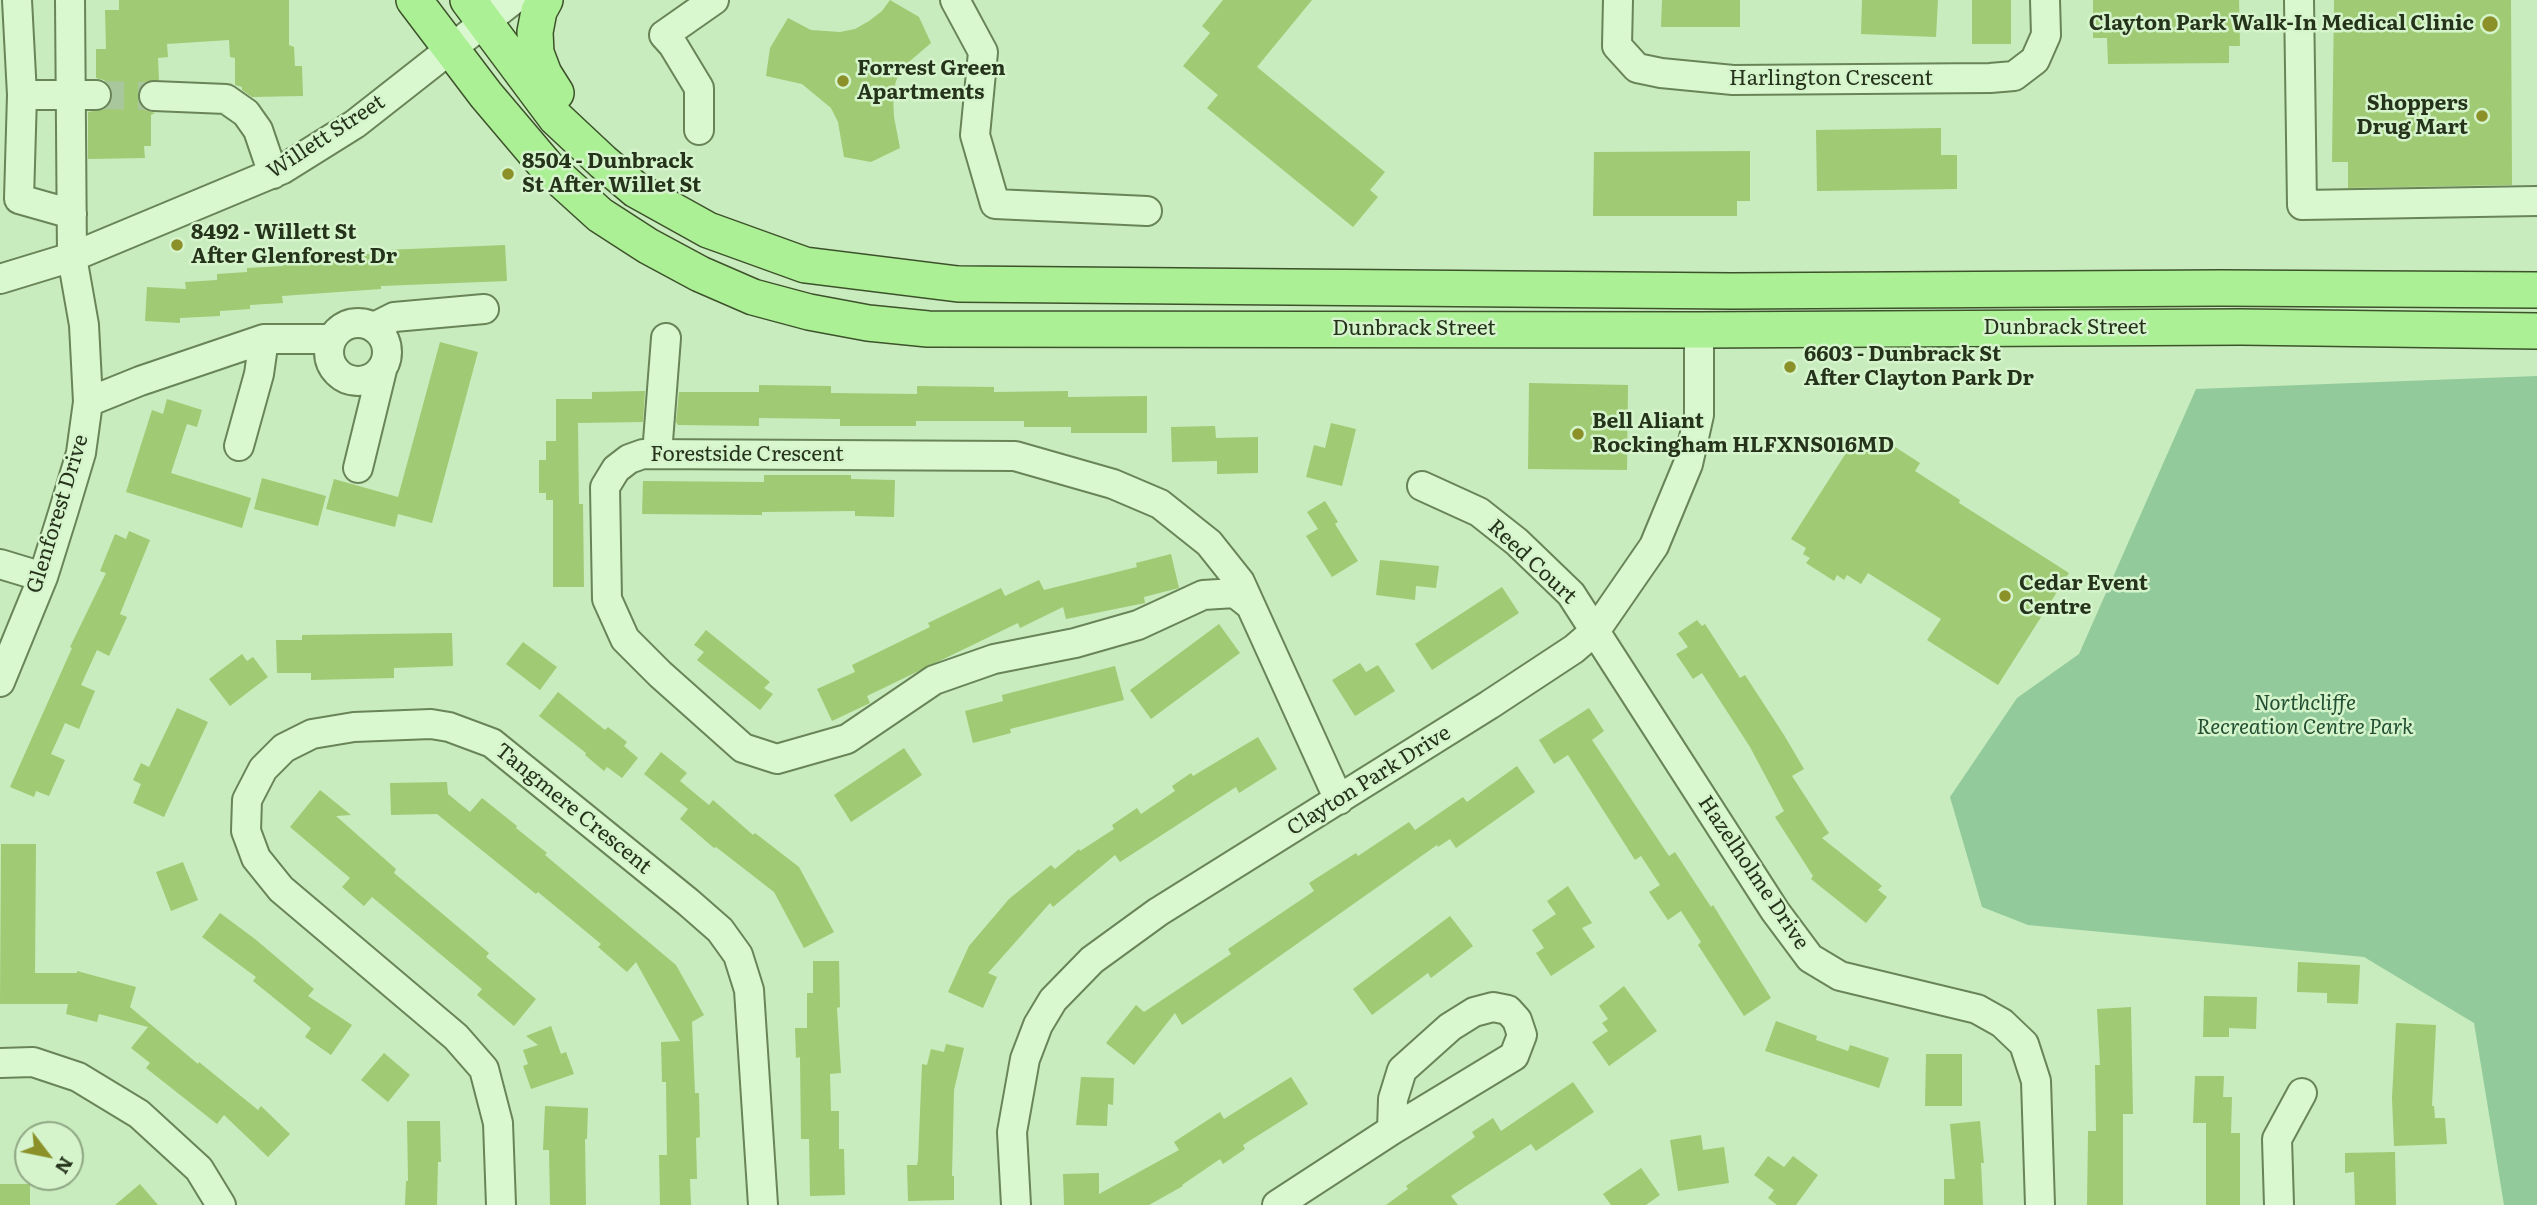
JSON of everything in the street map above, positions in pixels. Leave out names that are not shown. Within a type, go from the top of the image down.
[{"type":"main road","name":"Dunbrack Street","points":[[414,0],[486,95],[547,167],[600,215],[648,246],[700,274],[753,297],[868,323],[928,329],[1075,327],[1699,330],[2241,327],[2537,331]]},
{"type":"main road","points":[[545,0],[539,11],[535,32],[536,52],[544,74],[603,162]]},
{"type":"main road","name":"Dunbrack Street","points":[[476,11],[556,118],[636,190],[708,230],[805,265],[958,284],[1718,290],[2537,289]]},
{"type":"street","points":[[17,0],[22,95],[19,199],[72,214]]},
{"type":"street","name":"Glenforest Drive","points":[[0,682],[43,577],[81,453],[88,402],[84,325],[72,257],[72,214],[83,95],[69,0]]},
{"type":"street","name":"Willett Street","points":[[0,279],[72,257],[283,169],[355,124],[451,48],[476,11],[513,0]]},
{"type":"street","points":[[699,130],[699,88],[664,35],[714,0]]},
{"type":"street","points":[[954,0],[983,52],[975,135],[995,204],[1147,211]]},
{"type":"street","name":"Harlington Crescent","points":[[1618,0],[1617,46],[1637,68],[1732,80],[1990,79],[2014,76],[2035,60],[2046,35],[2045,0]]},
{"type":"street","points":[[2299,0],[2302,205],[2537,201]]},
{"type":"street","points":[[22,95],[83,95]]},
{"type":"street","points":[[154,96],[226,99],[246,113],[258,130],[272,174]]},
{"type":"street","points":[[382,370],[366,381],[347,380],[333,367],[329,349],[331,340],[345,325],[355,323],[374,327],[394,317],[484,309]]},
{"type":"street","points":[[358,468],[388,352],[386,342],[374,327]]},
{"type":"street","name":"Clayton Park Drive","points":[[1016,1205],[1012,1132],[1025,1059],[1038,1025],[1054,1000],[1092,960],[1158,912],[1574,649],[1596,630],[1654,546],[1688,464],[1699,415],[1699,330]]},
{"type":"street","points":[[657,454],[666,338]]},
{"type":"street","points":[[88,402],[140,381],[264,339],[331,340]]},
{"type":"street","points":[[239,446],[259,374],[264,339]]},
{"type":"street","name":"Forestside Crescent","points":[[1245,594],[1203,595],[1138,625],[1075,643],[994,659],[933,680],[847,739],[777,759],[743,748],[625,639],[607,600],[605,487],[616,469],[629,459],[643,454],[1015,456],[1112,484],[1160,504],[1209,542],[1245,594],[1339,800]]},
{"type":"street","name":"Reed Court","points":[[1422,486],[1479,512],[1517,542],[1572,594],[1596,630]]},
{"type":"street","points":[[0,564],[43,577]]},
{"type":"street","name":"Hazelholme Drive","points":[[1596,630],[1775,911],[1810,958],[1840,976],[1977,1009],[2002,1023],[2024,1044],[2036,1081],[2040,1205]]},
{"type":"street","name":"Tangmere Crescent","points":[[501,1205],[498,1123],[484,1069],[456,1037],[281,889],[256,858],[246,831],[247,800],[262,769],[284,748],[312,734],[354,727],[431,724],[449,727],[492,743],[720,930],[738,956],[749,990],[763,1205]]},
{"type":"street","points":[[1278,1205],[1392,1130],[1514,1056],[1522,1035],[1517,1020],[1508,1010],[1493,1007],[1474,1012],[1450,1027],[1402,1070],[1393,1100],[1392,1130]]},
{"type":"street","points":[[0,1063],[33,1062],[78,1077],[139,1114],[199,1169],[221,1205]]},
{"type":"street","points":[[2279,1205],[2277,1139],[2302,1093]]},
{"type":"green space","name":"Northcliffe Recreation Centre Park","points":[[2537,376],[2537,1205],[2504,1205],[2474,1023],[2364,957],[2028,925],[1982,907],[1950,797],[2017,698],[2079,654],[2196,389]]},
{"type":"building","points":[[119,0],[289,0],[289,45],[294,47],[295,66],[302,66],[303,96],[252,97],[242,90],[242,87],[235,85],[235,58],[230,57],[229,40],[167,44],[168,57],[158,58],[159,80],[146,82],[138,95],[139,103],[145,110],[155,113],[151,115],[151,146],[144,146],[145,158],[88,159],[88,112],[105,109],[113,96],[110,86],[104,80],[96,78],[96,49],[106,49],[105,10],[119,10]]},
{"type":"building","name":"Forrest Green Apartments","points":[[890,0],[919,17],[931,43],[903,67],[896,81],[893,94],[894,117],[900,148],[871,162],[844,157],[838,122],[831,108],[802,84],[766,76],[770,48],[788,18],[811,30],[840,32],[855,29],[869,21],[882,11]]},
{"type":"building","points":[[1223,0],[1312,0],[1257,67],[1385,172],[1370,190],[1378,197],[1353,227],[1207,108],[1218,95],[1183,66],[1210,33],[1202,26]]},
{"type":"building","points":[[1662,0],[1740,0],[1740,27],[1661,27]]},
{"type":"building","points":[[1862,0],[1938,0],[1936,37],[1861,34]]},
{"type":"building","points":[[1972,0],[2011,0],[2011,44],[1972,44]]},
{"type":"building","points":[[2093,0],[2239,0],[2240,46],[2229,46],[2229,63],[2108,64],[2107,38],[2093,38]]},
{"type":"building","points":[[2334,0],[2511,0],[2512,185],[2348,188],[2348,162],[2332,162]]},
{"type":"building","points":[[1941,128],[1941,155],[1957,155],[1957,189],[1817,191],[1816,130]]},
{"type":"building","points":[[1750,151],[1750,201],[1737,201],[1737,216],[1593,216],[1594,152]]},
{"type":"building","points":[[505,245],[507,281],[381,286],[381,289],[282,296],[283,303],[250,305],[250,309],[220,311],[220,316],[180,318],[180,323],[145,321],[147,287],[186,289],[185,282],[217,280],[217,274],[247,272],[247,268],[283,266],[282,262],[314,260],[314,257],[385,253],[385,250]]},
{"type":"building","points":[[440,342],[478,352],[432,523],[398,514],[395,527],[326,509],[334,479],[398,497]]},
{"type":"building","name":"Bell Aliant Rockingham HLFXNS016MD","points":[[1529,383],[1628,385],[1627,470],[1528,469]]},
{"type":"building","points":[[759,385],[831,386],[831,393],[917,394],[917,386],[994,387],[994,392],[1068,391],[1068,397],[1147,396],[1147,433],[1071,433],[1071,427],[1024,427],[1024,421],[916,421],[916,426],[840,426],[840,419],[759,418],[759,426],[678,425],[676,422],[679,392],[759,392]]},
{"type":"building","points":[[645,391],[643,422],[578,423],[584,587],[553,587],[553,500],[546,500],[546,493],[539,493],[539,460],[546,460],[546,441],[556,441],[556,399],[592,399],[592,392]]},
{"type":"building","points":[[167,399],[202,410],[197,427],[187,424],[171,473],[251,498],[242,528],[126,492],[152,410],[163,414]]},
{"type":"building","points":[[1331,423],[1356,429],[1342,486],[1306,477],[1314,445],[1325,448]]},
{"type":"building","points":[[1215,426],[1216,438],[1258,437],[1258,473],[1217,474],[1217,461],[1172,462],[1171,427]]},
{"type":"building","points":[[1878,436],[1920,463],[1915,471],[1960,500],[1959,503],[2069,573],[1998,685],[1927,640],[1941,619],[1868,573],[1861,584],[1847,575],[1844,580],[1837,575],[1834,581],[1806,563],[1810,558],[1803,554],[1806,548],[1791,539],[1853,442],[1868,452]]},
{"type":"building","points":[[764,475],[851,475],[851,479],[895,480],[894,517],[855,516],[855,511],[762,512],[762,515],[642,514],[643,481],[764,482]]},
{"type":"building","points":[[262,478],[326,496],[318,526],[254,509]]},
{"type":"building","points":[[1325,501],[1338,522],[1335,524],[1358,561],[1332,577],[1306,536],[1318,529],[1307,512]]},
{"type":"building","points":[[129,531],[150,540],[120,614],[127,617],[109,656],[97,650],[81,685],[95,691],[79,729],[65,723],[51,754],[65,760],[49,796],[36,791],[34,797],[10,787],[72,648],[70,647],[106,573],[100,571],[115,534],[126,539]]},
{"type":"building","points":[[1171,554],[1179,588],[1144,597],[1145,603],[1066,619],[1063,607],[1020,628],[1018,623],[867,696],[870,703],[832,721],[817,689],[855,672],[852,665],[930,627],[928,623],[1001,588],[1005,596],[1039,580],[1044,590],[1137,567],[1136,563]]},
{"type":"building","points":[[1380,560],[1439,566],[1436,588],[1416,586],[1415,600],[1376,595]]},
{"type":"building","points":[[1502,587],[1519,613],[1432,670],[1415,644]]},
{"type":"building","points":[[1697,620],[1702,626],[1705,624],[1740,678],[1745,675],[1804,769],[1792,776],[1829,833],[1822,838],[1882,886],[1878,890],[1887,897],[1866,923],[1811,879],[1813,876],[1775,817],[1784,811],[1750,747],[1702,673],[1693,679],[1676,654],[1688,647],[1678,633]]},
{"type":"building","points":[[1219,624],[1240,653],[1151,719],[1130,690]]},
{"type":"building","points":[[706,630],[770,682],[764,688],[773,694],[760,710],[697,660],[704,652],[694,645]]},
{"type":"building","points":[[452,633],[453,666],[394,668],[394,678],[311,680],[311,673],[277,673],[276,640],[302,640],[302,635]]},
{"type":"building","points":[[523,642],[557,667],[540,690],[506,664]]},
{"type":"building","points":[[242,654],[247,661],[253,657],[268,677],[230,706],[209,679]]},
{"type":"building","points":[[1360,663],[1366,672],[1378,665],[1395,691],[1355,716],[1332,680]]},
{"type":"building","points":[[1115,666],[1124,700],[1010,729],[1011,733],[973,743],[965,711],[1003,701],[1002,695]]},
{"type":"building","points":[[558,692],[605,730],[608,727],[627,742],[624,746],[638,758],[622,778],[607,767],[604,771],[585,755],[586,753],[539,716]]},
{"type":"building","points":[[177,708],[208,722],[164,817],[133,803],[141,784],[133,780],[141,763],[149,767]]},
{"type":"building","points":[[1589,708],[1604,731],[1592,740],[1669,856],[1675,852],[1711,907],[1713,905],[1771,998],[1744,1016],[1698,945],[1701,942],[1681,911],[1668,920],[1649,892],[1660,885],[1641,856],[1635,860],[1568,755],[1554,764],[1539,740]]},
{"type":"building","points":[[1258,737],[1277,769],[1239,793],[1236,787],[1120,862],[1115,855],[1053,907],[1050,903],[988,973],[997,977],[983,1008],[948,992],[969,946],[1009,899],[1051,865],[1055,869],[1079,849],[1080,851],[1114,829],[1112,825],[1137,808],[1141,814],[1175,791],[1172,786],[1191,773],[1193,776]]},
{"type":"building","points":[[904,748],[922,775],[851,822],[834,795]]},
{"type":"building","points":[[661,752],[687,773],[680,781],[709,805],[713,800],[753,835],[755,833],[799,867],[834,932],[804,948],[774,892],[680,819],[688,809],[644,774]]},
{"type":"building","points":[[1517,766],[1535,792],[1456,848],[1450,839],[1438,847],[1437,845],[1182,1025],[1175,1013],[1134,1065],[1106,1043],[1136,1005],[1144,1012],[1231,954],[1228,949],[1314,891],[1309,883],[1356,853],[1358,856],[1409,822],[1415,830],[1463,797],[1467,802]]},
{"type":"building","points":[[447,782],[448,794],[470,812],[482,798],[676,965],[704,1015],[692,1022],[700,1137],[696,1138],[697,1179],[690,1179],[691,1205],[660,1205],[659,1155],[667,1155],[666,1082],[662,1082],[661,1042],[680,1041],[636,962],[627,972],[598,947],[601,944],[437,814],[391,815],[390,783]]},
{"type":"building","points":[[320,790],[351,815],[336,816],[396,869],[394,873],[489,953],[486,957],[536,999],[514,1026],[477,995],[482,989],[372,897],[364,906],[342,887],[350,878],[290,827]]},
{"type":"building","points":[[1,844],[36,844],[35,973],[77,971],[136,987],[130,1007],[258,1110],[261,1106],[290,1134],[268,1157],[224,1115],[217,1124],[146,1068],[150,1063],[131,1048],[148,1027],[99,1014],[97,1022],[66,1014],[68,1004],[0,1004]]},
{"type":"building","points":[[183,862],[198,900],[171,911],[156,872]]},
{"type":"building","points":[[1568,886],[1592,923],[1582,928],[1595,947],[1551,976],[1536,953],[1544,948],[1532,930],[1556,914],[1547,901]]},
{"type":"building","points":[[220,913],[314,989],[308,996],[352,1025],[331,1055],[305,1037],[311,1028],[253,981],[256,977],[202,937]]},
{"type":"building","points":[[1450,916],[1473,946],[1431,978],[1428,973],[1372,1015],[1353,989]]},
{"type":"building","points":[[813,961],[839,961],[840,1007],[837,1008],[841,1073],[830,1074],[831,1111],[839,1111],[839,1149],[844,1149],[845,1195],[810,1196],[809,1139],[801,1139],[800,1057],[796,1058],[795,1028],[807,1028],[807,993],[813,993]]},
{"type":"building","points":[[2298,962],[2360,965],[2358,1004],[2327,1003],[2327,993],[2297,992]]},
{"type":"building","points":[[1624,986],[1657,1031],[1609,1066],[1592,1042],[1608,1031],[1602,1023],[1608,1019],[1599,1006]]},
{"type":"building","points":[[2204,996],[2257,997],[2256,1029],[2229,1028],[2229,1037],[2203,1037]]},
{"type":"building","points":[[2131,1007],[2133,1114],[2123,1114],[2123,1205],[2087,1205],[2088,1131],[2096,1131],[2095,1065],[2100,1065],[2097,1009]]},
{"type":"building","points":[[1776,1021],[1817,1036],[1816,1040],[1848,1051],[1850,1045],[1889,1058],[1879,1088],[1765,1051]]},
{"type":"building","points":[[2396,1023],[2436,1025],[2432,1106],[2435,1118],[2445,1118],[2447,1144],[2394,1146],[2392,1098]]},
{"type":"building","points":[[551,1026],[561,1054],[566,1052],[574,1074],[531,1089],[523,1066],[528,1064],[523,1050],[538,1045],[526,1036]]},
{"type":"building","points":[[946,1044],[964,1048],[954,1090],[954,1200],[908,1201],[907,1165],[917,1165],[918,1160],[922,1064],[927,1065],[931,1049],[944,1052]]},
{"type":"building","points":[[384,1053],[410,1075],[388,1102],[361,1080]]},
{"type":"building","points":[[1926,1054],[1962,1054],[1962,1106],[1925,1106]]},
{"type":"building","points":[[2195,1076],[2224,1076],[2223,1097],[2232,1097],[2231,1133],[2240,1133],[2240,1205],[2206,1205],[2206,1123],[2193,1123]]},
{"type":"building","points":[[1081,1077],[1114,1078],[1113,1105],[1108,1104],[1107,1126],[1076,1125]]},
{"type":"building","points":[[1291,1077],[1308,1104],[1243,1145],[1245,1149],[1223,1164],[1220,1159],[1183,1186],[1149,1205],[1064,1205],[1063,1174],[1099,1173],[1099,1194],[1179,1150],[1174,1142],[1220,1112],[1224,1119]]},
{"type":"building","points":[[1573,1082],[1594,1112],[1536,1151],[1531,1144],[1451,1196],[1458,1205],[1386,1205],[1408,1189],[1406,1186],[1475,1137],[1472,1132],[1493,1118],[1501,1131]]},
{"type":"building","points":[[545,1106],[588,1108],[585,1139],[586,1205],[550,1205],[549,1150],[543,1150]]},
{"type":"building","points":[[407,1121],[440,1121],[441,1162],[438,1162],[437,1205],[405,1205],[408,1181]]},
{"type":"building","points":[[1980,1121],[1984,1163],[1981,1163],[1983,1205],[1944,1205],[1944,1179],[1955,1179],[1950,1124]]},
{"type":"building","points":[[1701,1135],[1703,1150],[1724,1147],[1729,1183],[1678,1191],[1670,1140]]},
{"type":"building","points":[[2395,1152],[2396,1205],[2355,1205],[2354,1172],[2345,1173],[2345,1153]]},
{"type":"building","points":[[1768,1156],[1784,1167],[1793,1156],[1818,1175],[1796,1205],[1777,1205],[1768,1198],[1774,1190],[1754,1175]]},
{"type":"building","points":[[1641,1168],[1660,1195],[1646,1205],[1611,1205],[1603,1194]]},
{"type":"building","points":[[0,1184],[14,1184],[14,1191],[30,1191],[30,1205],[0,1205]]},
{"type":"building","points":[[140,1184],[158,1205],[115,1205]]},
{"type":"tunnel","points":[[96,95],[154,96]]},
{"type":"place","name":"Clayton Park Walk-In Medical Clinic","points":[[2490,24]]},
{"type":"place","name":"Forrest Green Apartments","points":[[843,81]]},
{"type":"place","name":"Shoppers Drug Mart","points":[[2482,116]]},
{"type":"place","name":"8504 - Dunbrack St After Willet St","points":[[508,174]]},
{"type":"place","name":"8492 - Willett St After Glenforest Dr","points":[[177,245]]},
{"type":"place","name":"6603 - Dunbrack St After Clayton Park Dr","points":[[1790,367]]},
{"type":"place","name":"Bell Aliant Rockingham HLFXNS016MD","points":[[1578,434]]},
{"type":"place","name":"Cedar Event Centre","points":[[2005,596]]}]
